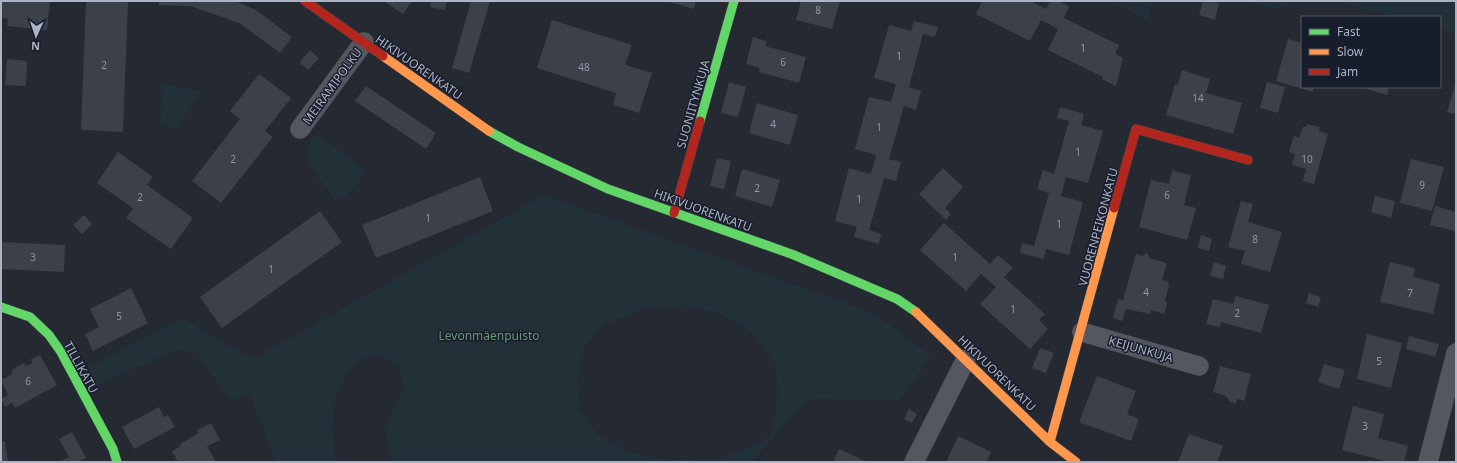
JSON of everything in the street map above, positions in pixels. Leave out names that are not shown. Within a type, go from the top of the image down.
[{"type":"street","name":"HIKIVUORENKATU","points":[[305,1],[492,133],[549,163],[608,189],[794,255],[897,299],[916,312],[1050,442],[1076,462]]},
{"type":"street","name":"SUONIITYNKUJA","points":[[674,213],[734,1]]},
{"type":"street","name":"MEIRAMIPOLKU","points":[[300,129],[364,42]]},
{"type":"street","name":"VUORENPEIKONKATU","points":[[1050,442],[1082,332],[1136,129],[1248,160]]},
{"type":"street","name":"TILLIKATU","points":[[1,307],[12,309],[28,315],[40,324],[50,337],[61,352],[113,449],[117,462]]},
{"type":"street","name":"KEIJUNKUJA","points":[[1082,332],[1199,366]]},
{"type":"street","points":[[1428,462],[1456,353]]},
{"type":"street","points":[[914,462],[966,359]]},
{"type":"green space","points":[[1111,1],[1153,1],[1147,20]]},
{"type":"green space","points":[[1248,1],[1293,1],[1280,10]]},
{"type":"green space","points":[[1335,1],[1456,1],[1456,33],[1441,29],[1441,16],[1391,16]]},
{"type":"green space","points":[[162,84],[201,91],[177,129],[160,125]]},
{"type":"green space","points":[[319,136],[364,169],[360,179],[350,192],[336,201],[308,163],[308,147],[312,138]]},
{"type":"green space","name":"Levonmäenpuisto","points":[[544,195],[874,313],[931,356],[900,400],[807,399],[752,462],[390,462],[385,424],[403,389],[400,368],[381,355],[360,361],[350,370],[342,381],[334,407],[333,422],[333,436],[337,462],[276,462],[249,393],[230,401],[196,352],[176,350],[93,387],[83,370],[182,318],[253,359]],"holes":[[[684,305],[720,314],[753,333],[776,364],[778,391],[772,432],[763,441],[720,459],[667,460],[630,452],[599,436],[580,410],[577,380],[584,347],[605,324],[645,309]]]},
{"type":"building","points":[[1,1],[50,1],[47,30],[7,26],[8,19],[1,18]]},
{"type":"building","points":[[86,1],[128,1],[123,132],[81,130]]},
{"type":"building","points":[[159,1],[235,1],[256,10],[292,37],[280,53],[241,24],[191,6],[159,5]]},
{"type":"building","points":[[384,1],[412,1],[403,14]]},
{"type":"building","points":[[431,1],[447,1],[445,10],[430,7]]},
{"type":"building","points":[[471,1],[490,1],[469,73],[452,68]]},
{"type":"building","points":[[666,1],[696,1],[694,9]]},
{"type":"building","points":[[801,1],[840,1],[832,29],[796,20]]},
{"type":"building","points":[[982,1],[1031,1],[1046,9],[1050,1],[1059,1],[1069,6],[1064,18],[1119,45],[1115,54],[1123,58],[1116,86],[1102,79],[1103,77],[1048,50],[1058,29],[1041,20],[1030,41],[976,14]]},
{"type":"building","points":[[1203,1],[1219,3],[1215,20],[1199,15]]},
{"type":"building","points":[[552,20],[632,45],[625,65],[652,73],[639,113],[613,105],[616,93],[537,68]]},
{"type":"building","points":[[914,21],[938,27],[935,37],[923,34],[909,87],[921,91],[916,110],[904,106],[889,159],[901,162],[896,181],[884,178],[869,230],[881,234],[879,244],[854,237],[857,227],[835,221],[849,168],[871,174],[876,155],[855,149],[869,97],[891,102],[896,84],[874,78],[889,25],[911,31]]},
{"type":"building","points":[[753,37],[767,41],[765,46],[806,57],[799,83],[759,72],[760,68],[746,64]]},
{"type":"building","points":[[1288,39],[1301,43],[1301,88],[1314,88],[1313,92],[1276,81]]},
{"type":"building","points":[[310,50],[319,58],[308,70],[300,62]]},
{"type":"building","points":[[7,59],[27,61],[26,86],[5,85]]},
{"type":"building","points":[[1182,70],[1210,79],[1206,93],[1242,103],[1233,134],[1166,115],[1175,84],[1178,85]]},
{"type":"building","points":[[259,74],[291,98],[265,131],[273,137],[221,203],[192,181],[240,119],[230,111]]},
{"type":"building","points":[[1456,81],[1456,114],[1447,112]]},
{"type":"building","points":[[729,82],[746,87],[738,117],[721,113]]},
{"type":"building","points":[[1267,82],[1285,87],[1278,113],[1260,108]]},
{"type":"building","points":[[366,86],[436,133],[426,149],[355,101]]},
{"type":"building","points":[[1364,88],[1389,88],[1387,95]]},
{"type":"building","points":[[757,103],[798,115],[790,145],[749,133]]},
{"type":"building","points":[[1060,107],[1084,114],[1081,125],[1103,131],[1088,183],[1066,177],[1061,196],[1083,202],[1069,255],[1046,249],[1044,259],[1020,253],[1022,243],[1034,246],[1049,193],[1037,189],[1043,170],[1054,174],[1069,121],[1057,118]]},
{"type":"building","points":[[1307,124],[1320,127],[1319,131],[1328,134],[1314,184],[1303,181],[1306,169],[1292,165],[1295,154],[1289,152],[1294,136],[1299,138],[1303,127],[1306,127]]},
{"type":"building","points":[[118,152],[153,177],[147,185],[193,218],[171,249],[126,218],[133,208],[97,183]]},
{"type":"building","points":[[717,158],[731,161],[724,189],[710,186]]},
{"type":"building","points":[[1411,159],[1444,167],[1432,211],[1400,203]]},
{"type":"building","points":[[943,168],[963,187],[945,208],[951,214],[946,220],[919,194]]},
{"type":"building","points":[[742,169],[780,180],[772,207],[735,196]]},
{"type":"building","points":[[1172,171],[1191,175],[1184,205],[1196,208],[1187,240],[1139,227],[1151,180],[1169,184]]},
{"type":"building","points":[[480,177],[493,211],[376,258],[362,225]]},
{"type":"building","points":[[1375,196],[1395,201],[1391,218],[1371,212]]},
{"type":"building","points":[[1241,201],[1253,204],[1248,222],[1282,232],[1270,272],[1241,264],[1245,251],[1228,247]]},
{"type":"building","points":[[1435,206],[1456,212],[1455,231],[1430,225]]},
{"type":"building","points":[[320,211],[342,242],[222,328],[200,297]]},
{"type":"building","points":[[84,215],[92,224],[82,234],[73,225]]},
{"type":"building","points":[[944,223],[990,264],[998,255],[1013,268],[1004,277],[1045,314],[1039,320],[1048,329],[1030,349],[980,304],[996,287],[981,274],[966,291],[920,250]]},
{"type":"building","points":[[1201,235],[1212,239],[1209,251],[1198,248]]},
{"type":"building","points":[[1,242],[65,245],[64,272],[1,269]]},
{"type":"building","points":[[1147,253],[1150,258],[1167,263],[1162,280],[1167,281],[1169,285],[1165,300],[1167,304],[1164,314],[1151,310],[1150,314],[1126,309],[1122,321],[1113,318],[1118,299],[1123,300],[1136,254],[1142,256]]},
{"type":"building","points":[[1214,262],[1226,266],[1223,279],[1210,276]]},
{"type":"building","points":[[1390,262],[1415,268],[1413,277],[1440,284],[1433,314],[1380,302]]},
{"type":"building","points":[[131,288],[148,323],[93,351],[85,334],[99,327],[90,309]]},
{"type":"building","points":[[1309,293],[1321,297],[1318,307],[1306,303]]},
{"type":"building","points":[[1236,296],[1269,305],[1261,333],[1221,322],[1220,327],[1206,324],[1213,299],[1233,304]]},
{"type":"building","points":[[1367,334],[1402,343],[1391,388],[1357,379]]},
{"type":"building","points":[[1409,336],[1439,344],[1435,357],[1406,349]]},
{"type":"building","points":[[1040,348],[1054,353],[1046,373],[1032,368]]},
{"type":"building","points":[[40,355],[57,385],[15,408],[12,403],[5,407],[1,399],[8,395],[1,380],[11,375],[13,369],[24,363],[26,366],[33,363],[31,359]]},
{"type":"building","points":[[1324,364],[1345,370],[1339,389],[1318,382]]},
{"type":"building","points":[[1220,366],[1251,374],[1244,401],[1237,399],[1236,404],[1230,402],[1226,396],[1213,392]]},
{"type":"building","points":[[1097,376],[1136,391],[1127,414],[1139,419],[1131,441],[1079,422]]},
{"type":"building","points":[[1353,406],[1384,414],[1378,438],[1408,446],[1404,462],[1389,462],[1342,450]]},
{"type":"building","points":[[159,407],[164,417],[168,415],[175,427],[134,449],[122,427]]},
{"type":"building","points":[[909,409],[917,414],[912,423],[904,419]]},
{"type":"building","points":[[211,423],[220,440],[207,446],[216,462],[178,462],[172,451],[181,446],[180,444],[199,433],[197,430]]},
{"type":"building","points":[[72,432],[86,458],[78,462],[59,462],[69,457],[59,439]]},
{"type":"building","points":[[1189,434],[1223,446],[1217,462],[1178,462]]},
{"type":"building","points":[[958,436],[991,452],[987,462],[946,462]]},
{"type":"building","points":[[5,441],[8,462],[1,462],[1,442]]},
{"type":"building","points":[[839,449],[867,462],[833,462]]},
{"type":"traffic: fast","points":[[700,121],[734,1]]},
{"type":"traffic: fast","points":[[489,131],[518,147],[608,189],[794,255],[897,299],[916,312]]},
{"type":"traffic: fast","points":[[1,307],[30,317],[49,335],[61,352],[113,449],[117,462]]},
{"type":"traffic: slow","points":[[383,56],[489,131]]},
{"type":"traffic: slow","points":[[1050,442],[1114,208]]},
{"type":"traffic: slow","points":[[916,312],[1050,442],[1076,462]]},
{"type":"traffic: jam","points":[[305,1],[383,56]]},
{"type":"traffic: jam","points":[[674,213],[700,121]]},
{"type":"traffic: jam","points":[[1114,208],[1136,129],[1248,160]]}]
